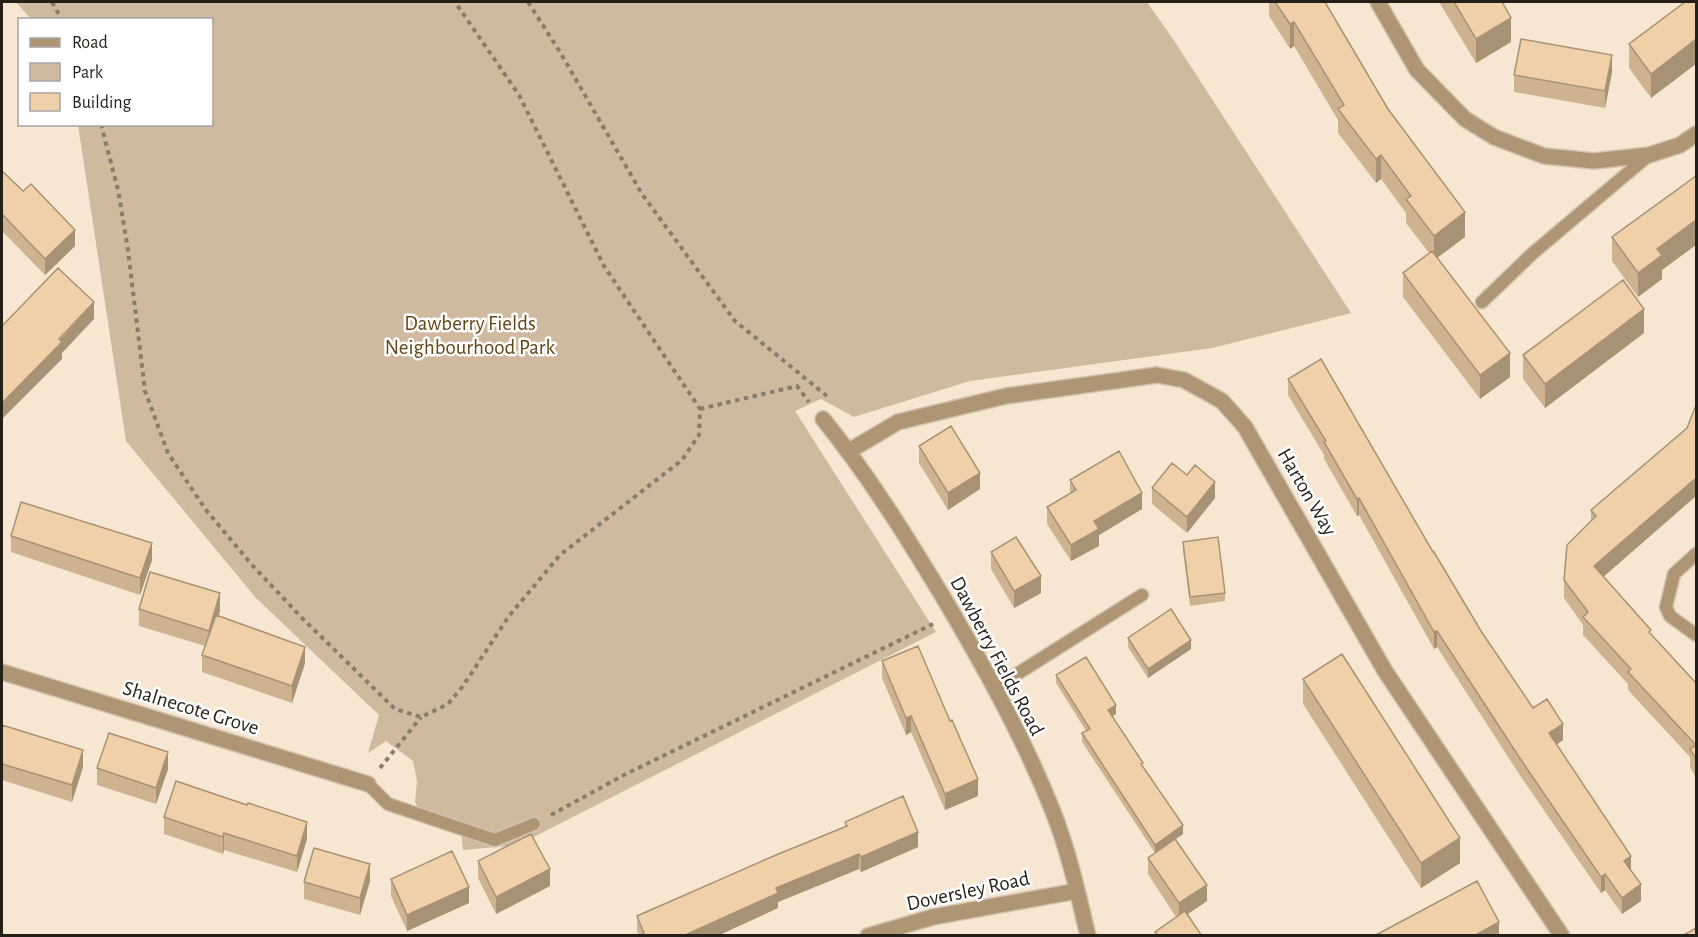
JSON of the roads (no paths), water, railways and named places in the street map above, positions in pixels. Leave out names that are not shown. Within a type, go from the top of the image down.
[{"type":"street","points":[[1378,2],[1417,70],[1465,119],[1494,137],[1544,156],[1594,161],[1649,154],[1680,145],[1696,134]]},
{"type":"street","name":"Harton Way","points":[[849,452],[898,422],[1006,396],[1157,375],[1184,380],[1222,401],[1245,427],[1385,671],[1562,936]]},
{"type":"street","name":"Dawberry Fields Road","points":[[823,418],[849,452],[920,559],[995,688],[1052,810],[1088,936]]},
{"type":"street","name":"Shalnecote Grove","points":[[2,672],[368,784]]},
{"type":"street","name":"Doversley Road","points":[[868,936],[933,917],[1077,891]]},
{"type":"lane","points":[[1482,302],[1533,253],[1649,154]]},
{"type":"lane","points":[[1696,554],[1674,574],[1666,607],[1670,616],[1696,635]]},
{"type":"lane","points":[[995,688],[1142,595]]},
{"type":"lane","points":[[368,784],[388,804],[495,840],[534,824]]},
{"type":"park label","name":"Dawberry Fields Neighbourhood Park","points":[[470,335]]}]
